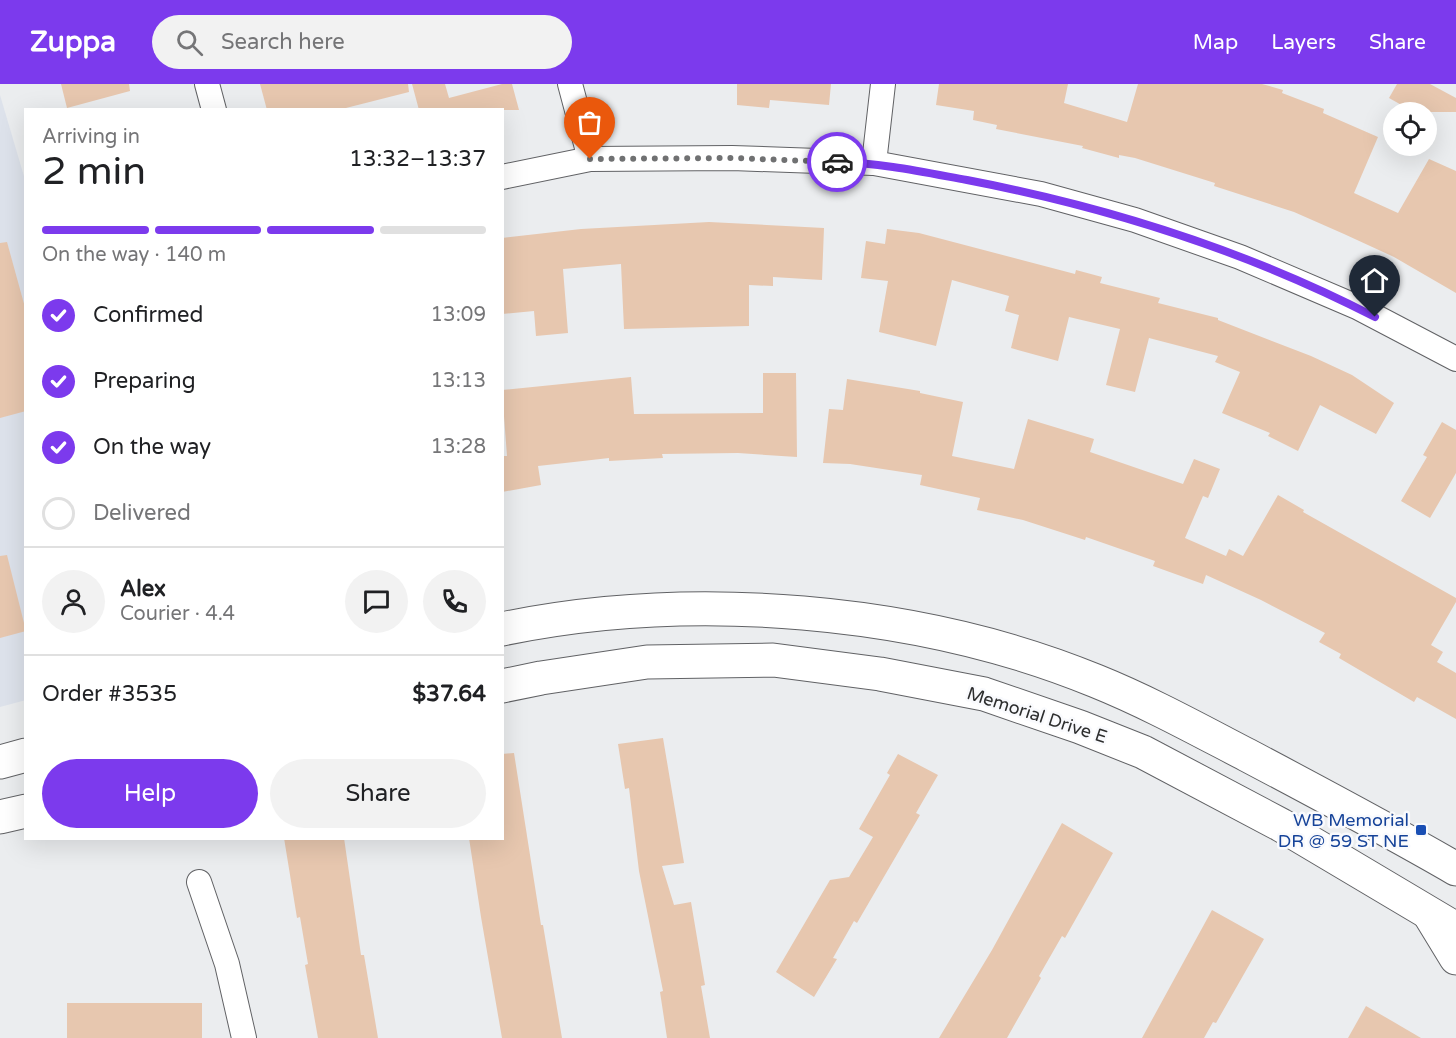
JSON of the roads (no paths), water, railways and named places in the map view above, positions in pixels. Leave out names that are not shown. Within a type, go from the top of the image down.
[{"type":"main road","points":[[504,629],[645,612],[777,610],[888,623],[996,647],[1096,680],[1166,712],[1379,824],[1456,869]]},
{"type":"main road","name":"Memorial Drive E","points":[[504,686],[647,662],[773,660],[880,674],[984,694],[1080,727],[1143,752],[1281,825],[1444,923]]},
{"type":"main road","points":[[0,762],[24,756]]},
{"type":"main road","points":[[0,818],[24,812]]},
{"type":"main road","points":[[1444,923],[1456,958]]},
{"type":"street","points":[[207,84],[213,108]]},
{"type":"street","points":[[570,84],[590,159]]},
{"type":"street","points":[[874,163],[883,84]]},
{"type":"street","points":[[504,177],[590,159],[732,158],[874,163],[1041,194],[1135,220],[1240,257],[1357,308],[1456,359]]},
{"type":"street","points":[[199,882],[227,964],[244,1038]]},
{"type":"place","name":"WB Memorial DR @ 59 ST NE","points":[[1421,830]]}]
